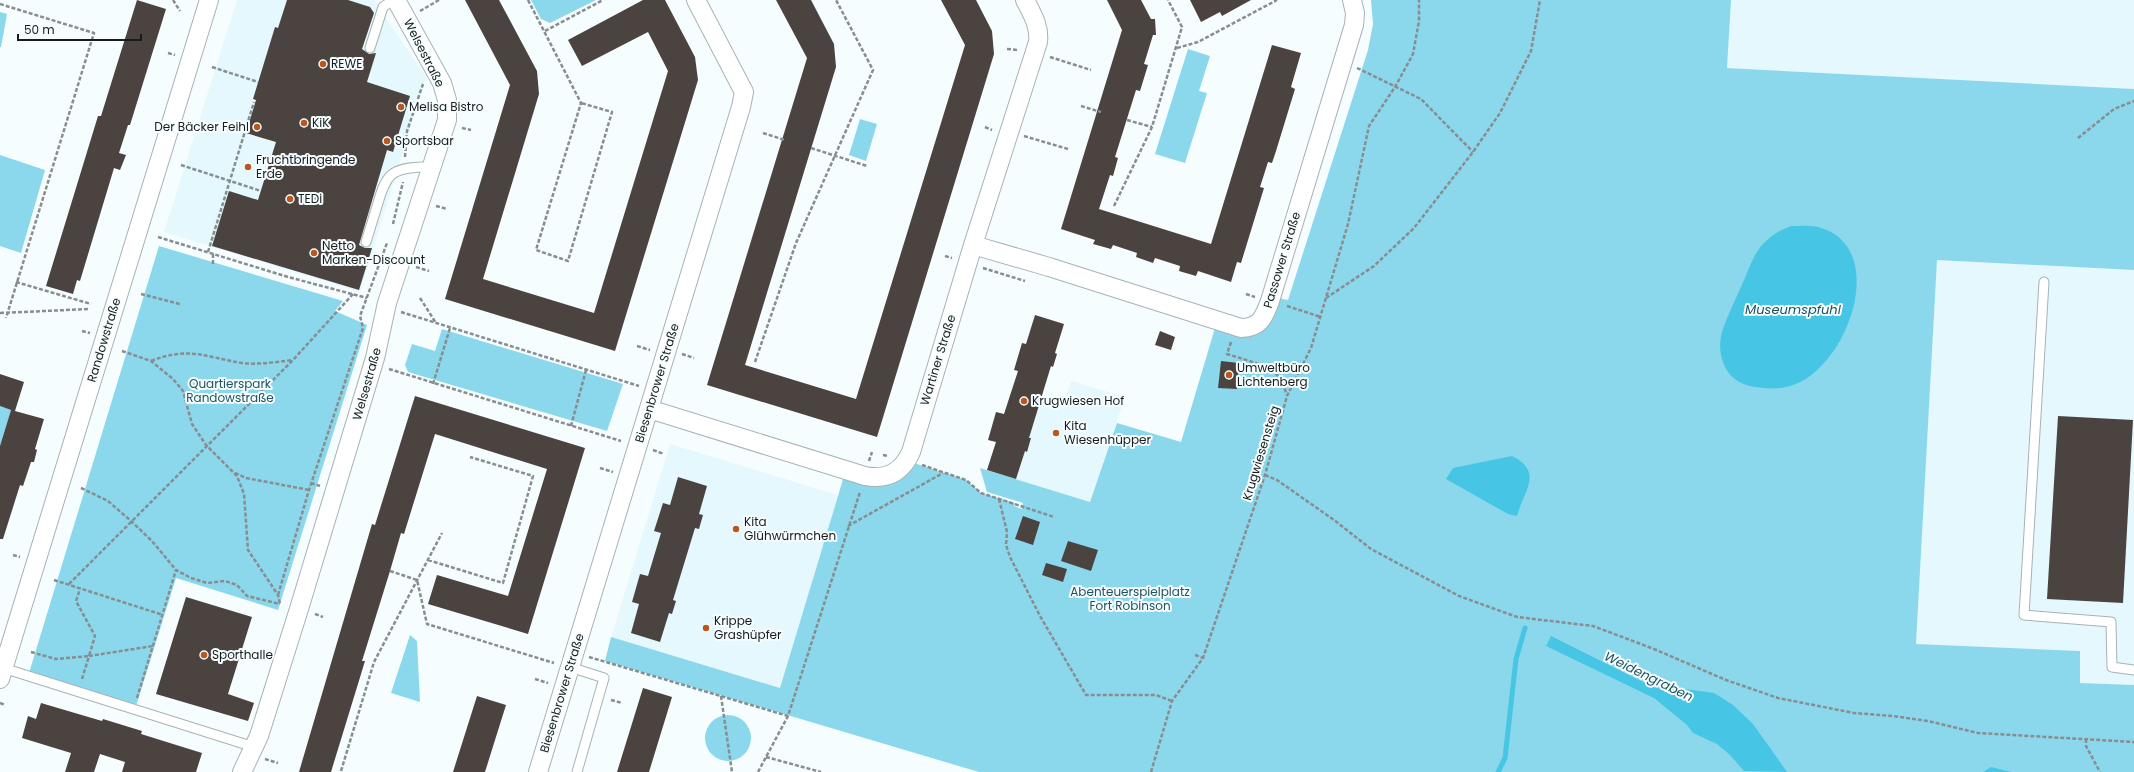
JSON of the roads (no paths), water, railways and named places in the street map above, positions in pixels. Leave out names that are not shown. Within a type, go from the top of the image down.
[{"type":"street","name":"Randowstraße","points":[[2,674],[209,0]]},
{"type":"street","name":"Welsestraße","points":[[242,772],[259,736],[299,609],[373,364],[387,304],[447,120],[446,100],[442,83],[396,0]]},
{"type":"street","name":"Biesenbrower Straße","points":[[538,772],[732,138],[744,92],[696,0]]},
{"type":"street","name":"Wartiner Straße","points":[[649,409],[865,476],[888,476],[895,473],[907,461],[1039,34],[1024,0]]},
{"type":"street","name":"Passower Straße","points":[[973,245],[1049,267],[1241,328],[1255,326],[1264,316],[1270,301],[1354,25],[1355,14],[1352,0]]},
{"type":"lane","points":[[370,48],[383,7],[393,0]]},
{"type":"lane","points":[[366,242],[384,182],[392,174],[404,169],[423,167]]},
{"type":"lane","points":[[2044,282],[2024,615],[2111,622],[2112,667],[2134,670]]},
{"type":"lane","points":[[572,660],[604,678],[576,772]]},
{"type":"lane","points":[[2,674],[78,691],[254,747]]},
{"type":"water","name":"Museumspfuhl","points":[[1791,226],[1818,227],[1841,239],[1853,258],[1857,283],[1853,310],[1842,337],[1827,360],[1808,378],[1782,388],[1750,386],[1741,383],[1734,378],[1728,372],[1724,364],[1720,347],[1723,329],[1757,252],[1771,237]]},
{"type":"water","points":[[1512,456],[1522,462],[1527,468],[1529,475],[1527,490],[1517,516],[1508,514],[1446,479],[1453,468]]},
{"type":"water","points":[[1551,636],[1653,687],[1666,690],[1670,687],[1714,693],[1733,705],[1753,724],[1787,772],[1744,771],[1730,755],[1717,744],[1693,733],[1687,725],[1654,698],[1546,646]]},
{"type":"water","points":[[1991,767],[2011,772],[1983,772]]},
{"type":"waterway","points":[[1498,772],[1505,758],[1516,659],[1525,628]]},
{"type":"place","name":"REWE","points":[[323,64]]},
{"type":"place","name":"Melisa Bistro","points":[[401,107]]},
{"type":"place","name":"KiK","points":[[304,123]]},
{"type":"place","name":"Der Bäcker Feihl","points":[[257,127]]},
{"type":"place","name":"Sportsbar","points":[[387,141]]},
{"type":"place","name":"Fruchtbringende Erde","points":[[248,167]]},
{"type":"place","name":"TEDi","points":[[290,199]]},
{"type":"place","name":"Netto Marken-Discount","points":[[314,253]]},
{"type":"place","name":"Umweltbüro Lichtenberg","points":[[1229,375]]},
{"type":"place","name":"Krugwiesen Hof","points":[[1024,401]]},
{"type":"place","name":"Kita Wiesenhüpper","points":[[1056,433]]},
{"type":"place","name":"Kita Glühwürmchen","points":[[736,529]]},
{"type":"place","name":"Krippe Grashüpfer","points":[[706,628]]},
{"type":"place","name":"Sporthalle","points":[[204,655]]},
{"type":"park label","name":"Quartierspark Randowstraße","points":[[230,391]]},
{"type":"park label","name":"Abenteuerspielplatz Fort Robinson","points":[[1130,599]]},
{"type":"water label","name":"Weidengraben","points":[[1649,676]]}]
